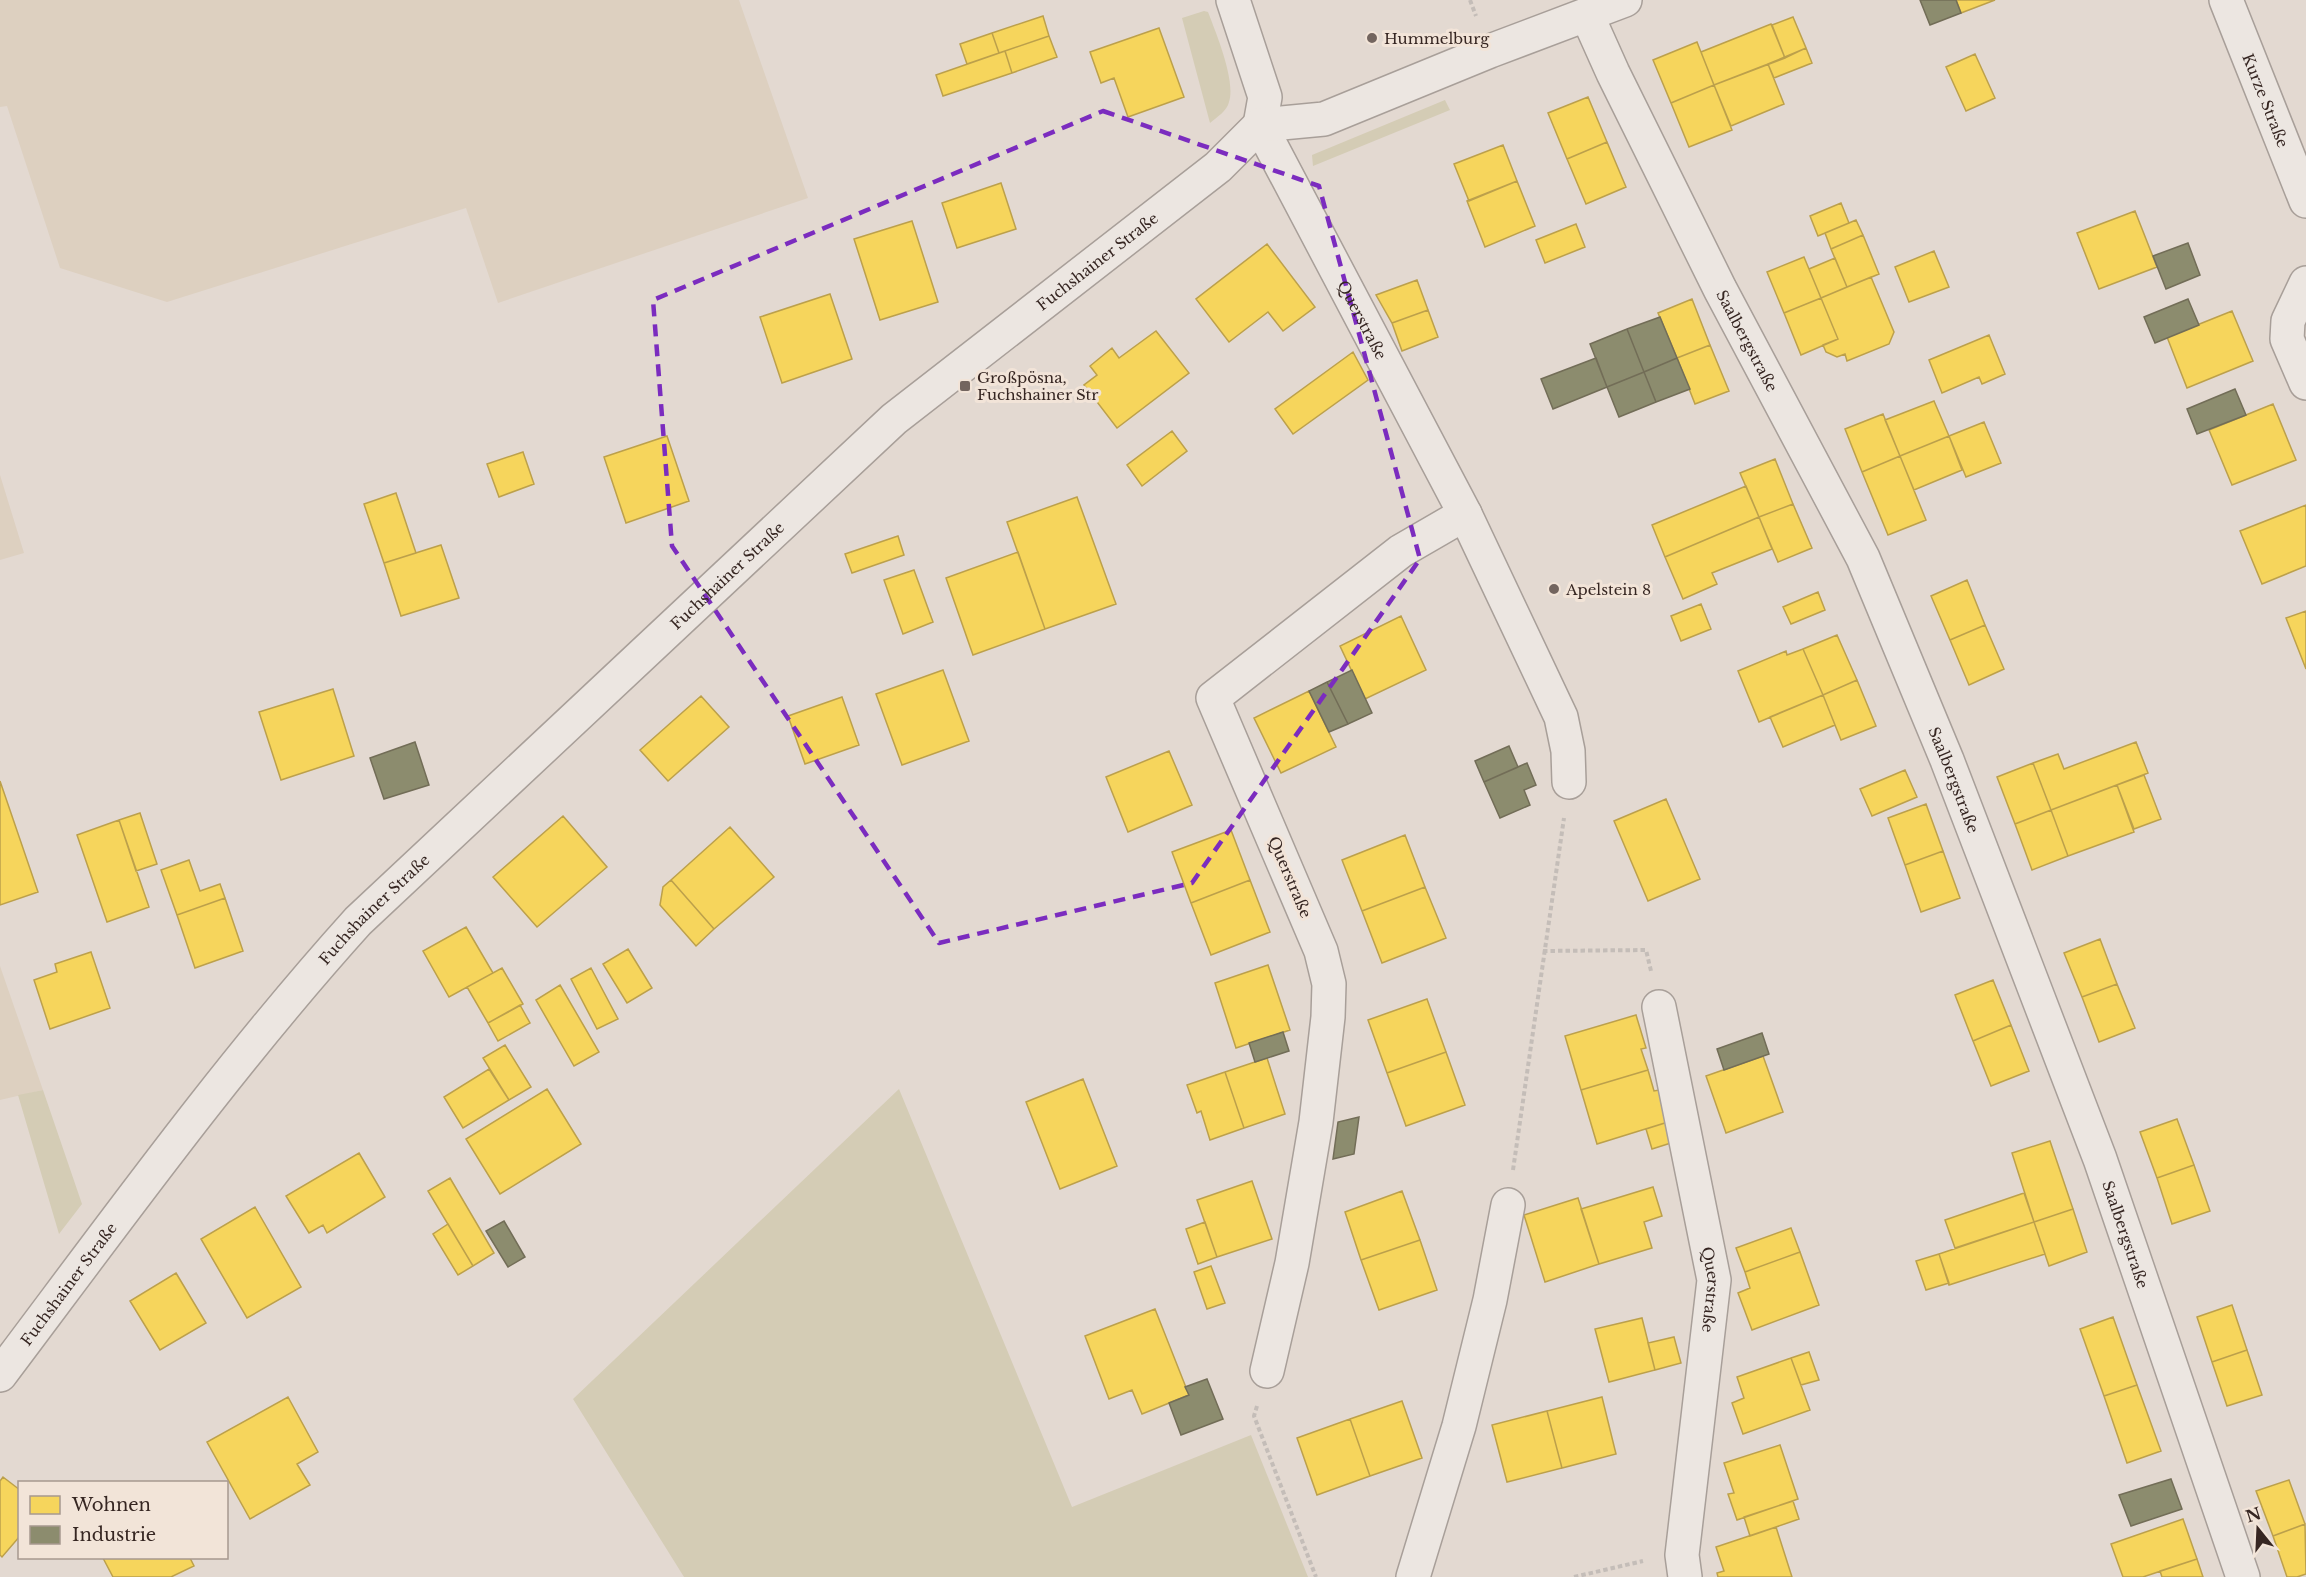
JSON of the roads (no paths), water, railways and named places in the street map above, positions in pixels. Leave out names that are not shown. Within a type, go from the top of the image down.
[{"type":"street","points":[[1233,0],[1265,97],[1260,125],[1324,119],[1490,51],[1625,0]]},
{"type":"street","name":"Kurze Straße","points":[[2226,0],[2306,201]]},
{"type":"street","name":"Saalbergstraße","points":[[1587,15],[1618,83],[1720,289],[1863,558],[1947,760],[2100,1159],[2243,1577]]},
{"type":"street","name":"Querstraße","points":[[1260,125],[1465,514],[1561,717],[1568,751],[1569,782]]},
{"type":"street","name":"Fuchshainer Straße","points":[[0,1375],[243,1054],[294,991],[358,921],[894,419],[1218,167],[1260,125]]},
{"type":"street","points":[[2306,283],[2289,321],[2287,339],[2306,383]]},
{"type":"street","name":"Querstraße","points":[[1267,1371],[1292,1263],[1316,1122],[1328,1017],[1329,984],[1322,951],[1213,698],[1401,551],[1465,514]]},
{"type":"street","name":"Querstraße","points":[[1659,1007],[1714,1280],[1684,1566]]},
{"type":"street","points":[[1413,1577],[1459,1426],[1490,1300],[1508,1205]]},
{"type":"place","name":"Hummelburg","points":[[1372,38]]},
{"type":"place","name":"Großpösna, Fuchshainer Str","points":[[965,386]]},
{"type":"place","name":"Apelstein 8","points":[[1554,589]]}]
